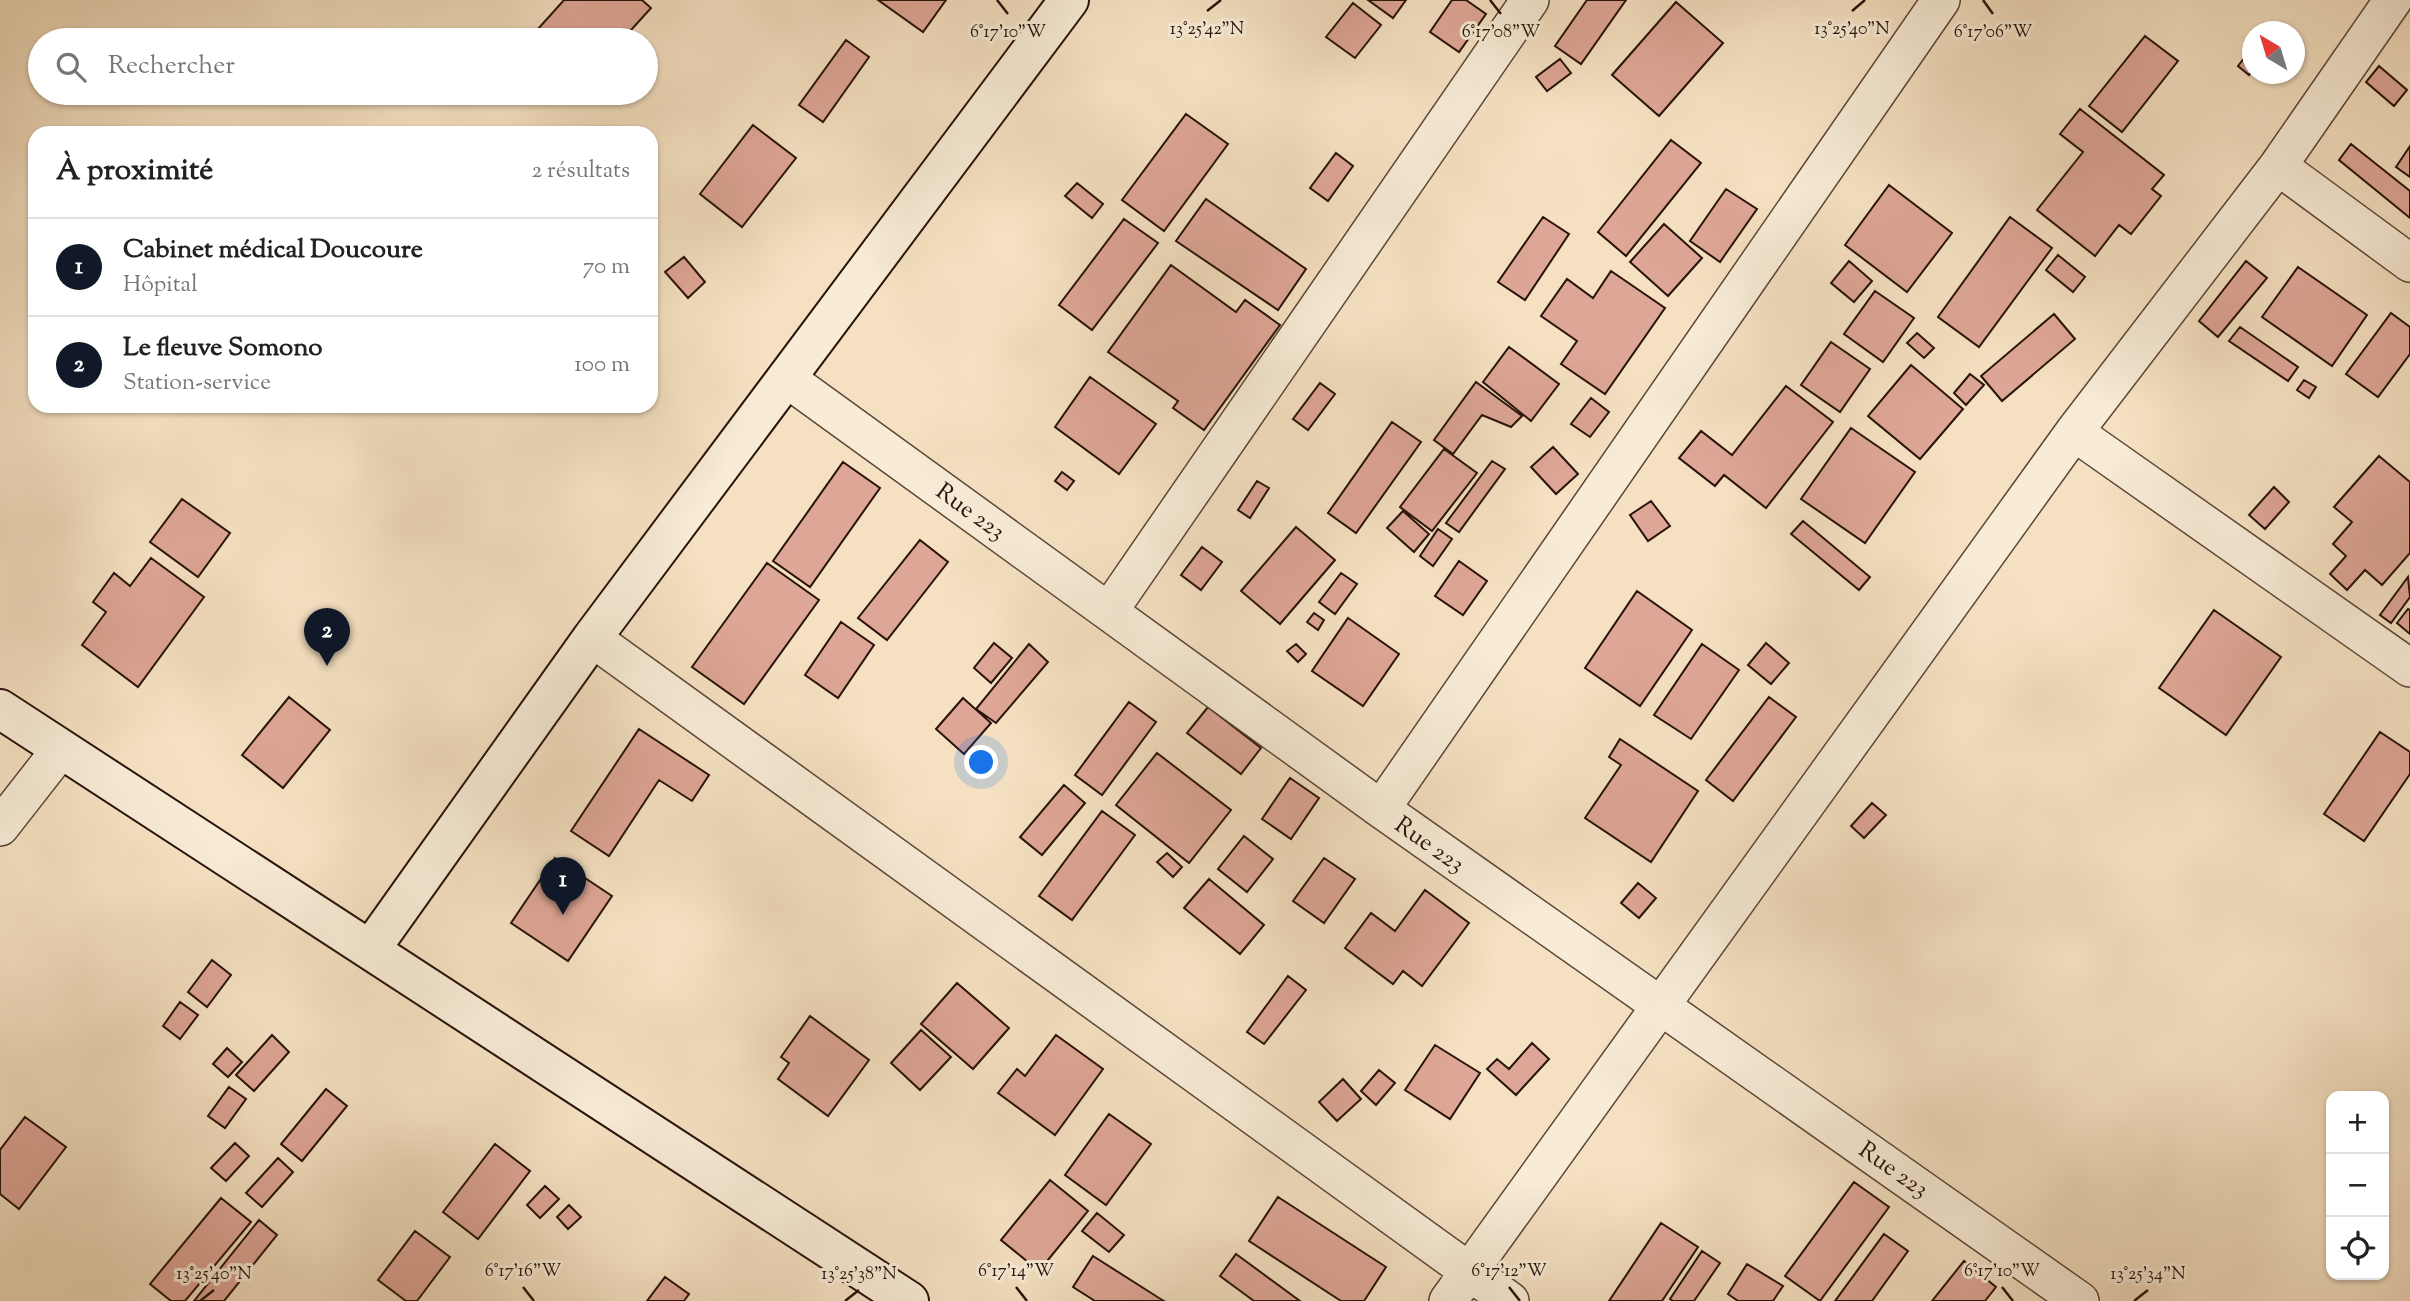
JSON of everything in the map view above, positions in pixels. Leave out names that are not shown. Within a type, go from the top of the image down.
[{"type":"street","points":[[370,950],[592,638],[1069,0]]},
{"type":"street","points":[[1109,611],[1530,0]]},
{"type":"street","points":[[1381,809],[1941,0]]},
{"type":"street","points":[[1448,1301],[2074,432],[2278,166],[2393,0]]},
{"type":"street","points":[[2278,166],[2410,263]]},
{"type":"street","name":"Rue 223","points":[[786,378],[1381,809],[2080,1301]]},
{"type":"street","points":[[2074,432],[2410,667]]},
{"type":"street","points":[[592,638],[1510,1301]]},
{"type":"street","points":[[0,709],[909,1301]]},
{"type":"street","points":[[0,827],[61,749]]},
{"type":"building","points":[[564,0],[642,0],[651,8],[633,28],[539,28]]},
{"type":"building","points":[[878,0],[946,0],[923,32]]},
{"type":"building","points":[[1368,0],[1406,0],[1393,18]]},
{"type":"building","points":[[1452,0],[1466,0],[1486,14],[1459,52],[1430,32]]},
{"type":"building","points":[[1587,0],[1626,0],[1581,64],[1555,46]]},
{"type":"building","points":[[1676,2],[1723,43],[1659,116],[1612,75]]},
{"type":"building","points":[[1353,3],[1381,25],[1355,58],[1326,37]]},
{"type":"building","points":[[2145,36],[2178,61],[2122,132],[2089,106]]},
{"type":"building","points":[[846,40],[869,57],[823,122],[799,105]]},
{"type":"building","points":[[1560,59],[1571,73],[1547,91],[1536,77]]},
{"type":"building","points":[[2379,66],[2407,90],[2394,106],[2366,82]]},
{"type":"building","points":[[2080,109],[2164,175],[2152,189],[2161,196],[2131,234],[2119,225],[2095,256],[2037,210],[2083,152],[2060,134]]},
{"type":"building","points":[[1186,114],[1228,144],[1164,231],[1122,200]]},
{"type":"building","points":[[753,125],[796,158],[742,227],[700,194]]},
{"type":"building","points":[[1671,140],[1701,163],[1626,256],[1598,232]]},
{"type":"building","points":[[2351,144],[2410,191],[2410,218],[2339,160]]},
{"type":"building","points":[[2410,146],[2410,177],[2396,167]]},
{"type":"building","points":[[1336,153],[1353,166],[1328,201],[1310,188]]},
{"type":"building","points":[[1077,183],[1103,204],[1092,218],[1065,196]]},
{"type":"building","points":[[1889,185],[1952,233],[1907,292],[1845,245]]},
{"type":"building","points":[[1726,189],[1757,209],[1720,262],[1690,241]]},
{"type":"building","points":[[1206,199],[1306,269],[1278,310],[1176,241]]},
{"type":"building","points":[[1543,217],[1569,234],[1525,300],[1498,282]]},
{"type":"building","points":[[2010,217],[2052,248],[1979,347],[1938,317]]},
{"type":"building","points":[[1124,219],[1158,243],[1092,330],[1059,305]]},
{"type":"building","points":[[1664,224],[1702,258],[1668,296],[1630,262]]},
{"type":"building","points":[[2058,255],[2085,277],[2073,292],[2046,270]]},
{"type":"building","points":[[684,257],[705,282],[688,298],[665,272]]},
{"type":"building","points":[[1849,261],[1872,281],[1854,302],[1831,283]]},
{"type":"building","points":[[2246,261],[2267,278],[2218,337],[2199,321]]},
{"type":"building","points":[[1171,265],[1236,312],[1245,300],[1280,325],[1204,430],[1173,408],[1178,401],[1108,352]]},
{"type":"building","points":[[2298,267],[2367,315],[2332,366],[2262,317]]},
{"type":"building","points":[[1611,271],[1665,308],[1605,394],[1561,364],[1577,341],[1541,316],[1567,279],[1593,298]]},
{"type":"building","points":[[1875,291],[1914,318],[1883,362],[1844,334]]},
{"type":"building","points":[[2391,313],[2410,327],[2410,354],[2378,397],[2346,374]]},
{"type":"building","points":[[2054,314],[2075,339],[2002,401],[1981,376]]},
{"type":"building","points":[[2240,327],[2298,367],[2288,381],[2229,341]]},
{"type":"building","points":[[1917,333],[1934,348],[1924,358],[1907,343]]},
{"type":"building","points":[[1831,342],[1870,369],[1840,412],[1801,385]]},
{"type":"building","points":[[1509,347],[1559,384],[1531,421],[1483,382]]},
{"type":"building","points":[[1911,365],[1963,409],[1920,459],[1868,416]]},
{"type":"building","points":[[1970,374],[1984,385],[1966,405],[1954,393]]},
{"type":"building","points":[[1090,377],[1156,424],[1119,474],[1055,427]]},
{"type":"building","points":[[2304,380],[2316,387],[2309,398],[2297,390]]},
{"type":"building","points":[[1476,382],[1522,416],[1511,427],[1482,415],[1453,454],[1434,440]]},
{"type":"building","points":[[1320,383],[1335,394],[1308,430],[1293,419]]},
{"type":"building","points":[[1786,386],[1833,422],[1766,508],[1724,475],[1715,486],[1679,458],[1701,431],[1732,455]]},
{"type":"building","points":[[1591,398],[1609,412],[1590,437],[1571,424]]},
{"type":"building","points":[[1392,422],[1421,442],[1356,533],[1328,513]]},
{"type":"building","points":[[1851,428],[1915,472],[1865,543],[1801,499]]},
{"type":"building","points":[[1553,447],[1578,474],[1556,494],[1531,467]]},
{"type":"building","points":[[1444,449],[1477,473],[1432,531],[1400,507]]},
{"type":"building","points":[[2379,456],[2410,482],[2410,553],[2382,585],[2365,570],[2347,590],[2330,574],[2346,556],[2333,544],[2352,522],[2334,507]]},
{"type":"building","points":[[1492,461],[1505,469],[1459,532],[1446,523]]},
{"type":"building","points":[[843,462],[880,488],[810,587],[773,561]]},
{"type":"building","points":[[1062,472],[1074,481],[1067,490],[1055,481]]},
{"type":"building","points":[[1257,481],[1269,488],[1250,518],[1238,510]]},
{"type":"building","points":[[2274,487],[2289,502],[2265,529],[2249,515]]},
{"type":"building","points":[[182,499],[230,533],[198,577],[150,542]]},
{"type":"building","points":[[1651,501],[1670,526],[1648,541],[1630,515]]},
{"type":"building","points":[[1403,511],[1429,534],[1414,552],[1387,528]]},
{"type":"building","points":[[1803,521],[1870,577],[1859,590],[1791,534]]},
{"type":"building","points":[[1296,527],[1335,560],[1280,624],[1241,591]]},
{"type":"building","points":[[1438,529],[1452,539],[1433,566],[1420,556]]},
{"type":"building","points":[[920,540],[948,562],[887,640],[858,618]]},
{"type":"building","points":[[1202,547],[1222,562],[1201,590],[1181,575]]},
{"type":"building","points":[[151,558],[204,597],[138,687],[82,645],[106,612],[93,602],[114,573],[130,586]]},
{"type":"building","points":[[1459,561],[1487,581],[1463,615],[1435,596]]},
{"type":"building","points":[[767,563],[819,600],[744,704],[692,667]]},
{"type":"building","points":[[1341,573],[1357,584],[1335,614],[1319,602]]},
{"type":"building","points":[[2408,577],[2410,597],[2391,623],[2380,615]]},
{"type":"building","points":[[1637,591],[1692,630],[1640,706],[1585,668]]},
{"type":"building","points":[[2408,609],[2410,610],[2410,634],[2397,623]]},
{"type":"building","points":[[2214,610],[2281,657],[2226,735],[2159,688]]},
{"type":"building","points":[[1314,613],[1324,620],[1318,630],[1307,622]]},
{"type":"building","points":[[1348,618],[1399,654],[1363,706],[1312,671]]},
{"type":"building","points":[[841,622],[874,645],[838,698],[805,675]]},
{"type":"building","points":[[994,643],[1012,658],[991,683],[974,668]]},
{"type":"building","points":[[1766,643],[1789,663],[1771,684],[1748,665]]},
{"type":"building","points":[[1029,644],[1048,662],[996,723],[976,709]]},
{"type":"building","points":[[1296,644],[1306,654],[1298,662],[1287,651]]},
{"type":"building","points":[[1702,644],[1739,670],[1691,739],[1654,715]]},
{"type":"building","points":[[289,697],[330,730],[283,788],[242,755]]},
{"type":"building","points":[[1769,697],[1796,717],[1733,801],[1706,780]]},
{"type":"building","points":[[963,698],[991,723],[964,754],[936,729]]},
{"type":"building","points":[[1129,702],[1156,722],[1102,795],[1075,775]]},
{"type":"building","points":[[1208,707],[1261,748],[1241,774],[1187,733]]},
{"type":"building","points":[[639,729],[709,775],[692,801],[659,780],[609,856],[571,831]]},
{"type":"building","points":[[2380,732],[2410,752],[2410,774],[2364,841],[2324,814]]},
{"type":"building","points":[[1620,739],[1698,791],[1651,862],[1585,818],[1621,765],[1609,757]]},
{"type":"building","points":[[1157,753],[1231,810],[1189,863],[1116,805]]},
{"type":"building","points":[[1290,778],[1319,798],[1291,839],[1262,819]]},
{"type":"building","points":[[1064,785],[1085,803],[1042,855],[1020,837]]},
{"type":"building","points":[[1872,803],[1886,815],[1864,838],[1851,826]]},
{"type":"building","points":[[1102,811],[1135,835],[1072,920],[1039,896]]},
{"type":"building","points":[[1244,836],[1273,859],[1247,892],[1218,869]]},
{"type":"building","points":[[1167,853],[1182,867],[1173,877],[1157,862]]},
{"type":"building","points":[[555,858],[612,896],[568,961],[511,923]]},
{"type":"building","points":[[1324,858],[1355,879],[1324,923],[1293,901]]},
{"type":"building","points":[[1209,879],[1264,925],[1240,954],[1184,908]]},
{"type":"building","points":[[1638,883],[1656,898],[1639,918],[1621,903]]},
{"type":"building","points":[[1425,890],[1469,923],[1422,986],[1403,971],[1393,984],[1345,948],[1371,913],[1395,931]]},
{"type":"building","points":[[212,960],[231,975],[207,1007],[188,992]]},
{"type":"building","points":[[1288,976],[1306,990],[1264,1044],[1247,1032]]},
{"type":"building","points":[[957,983],[1009,1028],[973,1069],[921,1024]]},
{"type":"building","points":[[180,1002],[198,1015],[180,1039],[163,1026]]},
{"type":"building","points":[[810,1016],[869,1060],[828,1116],[778,1079],[789,1063],[781,1057]]},
{"type":"building","points":[[921,1030],[951,1057],[920,1090],[891,1063]]},
{"type":"building","points":[[272,1035],[289,1052],[254,1091],[236,1075]]},
{"type":"building","points":[[1056,1035],[1103,1069],[1055,1135],[998,1093],[1017,1069],[1025,1076]]},
{"type":"building","points":[[1532,1043],[1549,1059],[1516,1095],[1487,1069],[1497,1059],[1509,1069]]},
{"type":"building","points":[[1435,1045],[1480,1073],[1450,1119],[1405,1090]]},
{"type":"building","points":[[227,1048],[242,1062],[228,1077],[213,1064]]},
{"type":"building","points":[[1379,1070],[1395,1083],[1376,1105],[1361,1091]]},
{"type":"building","points":[[1343,1079],[1361,1099],[1337,1121],[1319,1102]]},
{"type":"building","points":[[229,1087],[246,1099],[225,1128],[208,1116]]},
{"type":"building","points":[[326,1089],[347,1106],[302,1161],[281,1144]]},
{"type":"building","points":[[1109,1114],[1151,1144],[1106,1205],[1065,1175]]},
{"type":"building","points":[[25,1117],[66,1147],[19,1209],[0,1194],[0,1150]]},
{"type":"building","points":[[235,1143],[249,1156],[226,1181],[211,1168]]},
{"type":"building","points":[[495,1144],[530,1171],[478,1239],[443,1212]]},
{"type":"building","points":[[278,1158],[293,1172],[262,1207],[246,1193]]},
{"type":"building","points":[[1050,1180],[1088,1211],[1039,1271],[1001,1240]]},
{"type":"building","points":[[1854,1182],[1889,1207],[1820,1301],[1785,1276]]},
{"type":"building","points":[[545,1186],[559,1199],[540,1218],[527,1205]]},
{"type":"building","points":[[1278,1197],[1386,1267],[1364,1301],[1341,1301],[1249,1241]]},
{"type":"building","points":[[221,1198],[251,1222],[185,1301],[171,1301],[150,1284]]},
{"type":"building","points":[[569,1205],[581,1217],[568,1229],[557,1217]]},
{"type":"building","points":[[1097,1213],[1124,1235],[1109,1252],[1082,1231]]},
{"type":"building","points":[[259,1220],[277,1235],[224,1301],[194,1301]]},
{"type":"building","points":[[1661,1223],[1698,1247],[1662,1301],[1609,1301]]},
{"type":"building","points":[[415,1231],[450,1257],[417,1301],[406,1301],[378,1280]]},
{"type":"building","points":[[1884,1234],[1908,1251],[1872,1301],[1835,1301]]},
{"type":"building","points":[[1702,1251],[1720,1263],[1694,1301],[1673,1301],[1670,1299]]},
{"type":"building","points":[[1236,1254],[1300,1301],[1254,1301],[1220,1276]]},
{"type":"building","points":[[1093,1256],[1164,1301],[1095,1301],[1073,1287]]},
{"type":"building","points":[[1964,1261],[1996,1287],[1985,1301],[1932,1301]]},
{"type":"building","points":[[1747,1264],[1783,1286],[1773,1301],[1738,1301],[1728,1294]]},
{"type":"building","points":[[665,1277],[689,1294],[684,1301],[647,1301]]},
{"type":"place","name":"Le fleuve Somono","points":[[327,666]]},
{"type":"place","name":"Cabinet médical Doucoure","points":[[563,915]]}]
